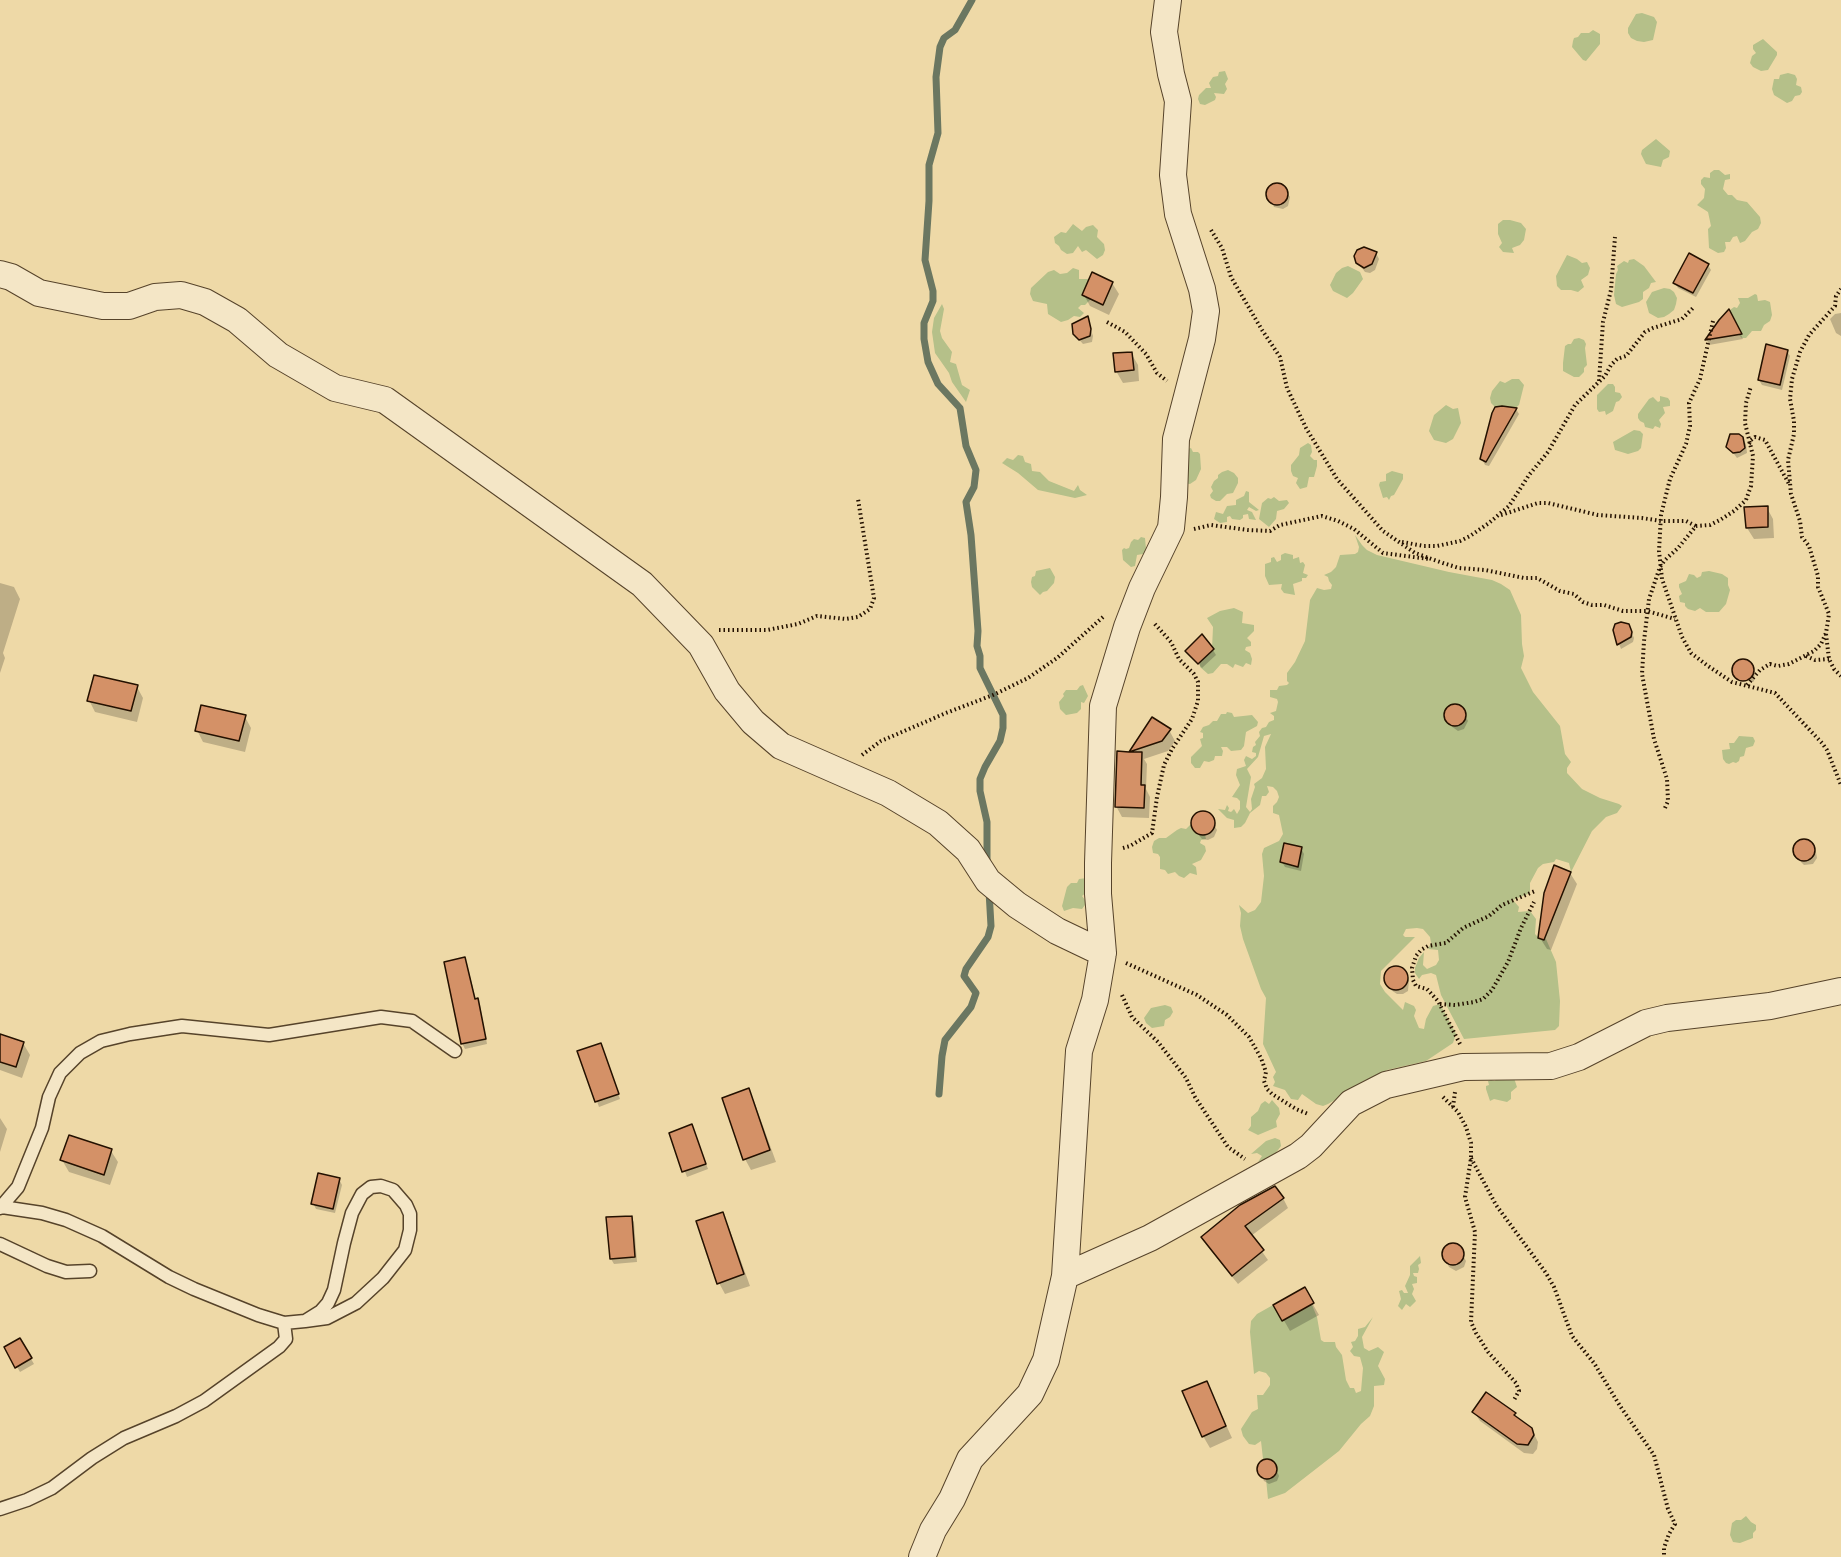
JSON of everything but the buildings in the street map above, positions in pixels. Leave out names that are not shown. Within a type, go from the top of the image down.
[{"type":"street","points":[[922,1557],[933,1530],[952,1499],[970,1459],[1030,1394],[1046,1360],[1065,1276],[1079,1051],[1095,1000],[1103,953],[1098,863],[1103,706],[1126,627],[1170,528],[1174,497],[1176,439],[1202,339],[1206,311],[1202,289],[1178,214],[1173,175],[1178,101],[1164,32],[1168,0]]},
{"type":"street","points":[[0,274],[39,293],[103,306],[129,306],[155,297],[181,295],[204,302],[237,320],[278,355],[335,388],[385,400],[642,584],[701,645],[727,691],[753,722],[781,746],[888,793],[938,823],[968,849],[988,881],[1017,905],[1057,931],[1103,953]]},
{"type":"street","points":[[1065,1276],[1150,1238],[1273,1170],[1311,1146],[1351,1103],[1386,1085],[1463,1067],[1551,1066],[1579,1057],[1646,1023],[1667,1018],[1770,1005],[1841,991]]},
{"type":"lane","points":[[1,1207],[18,1187],[42,1128],[49,1097],[60,1073],[80,1053],[101,1041],[182,1026],[269,1035],[381,1017],[412,1021],[455,1051]]},
{"type":"lane","points":[[1,1207],[42,1213],[66,1220],[102,1236],[169,1277],[194,1289],[284,1323],[305,1321],[327,1318],[356,1303],[383,1278],[405,1250],[410,1230],[410,1214],[406,1205],[393,1190],[381,1186],[371,1187],[362,1194],[352,1213],[334,1290],[321,1311],[305,1321]]},
{"type":"lane","points":[[0,1244],[46,1266],[66,1272],[90,1271]]},
{"type":"lane","points":[[0,1509],[52,1488],[92,1458],[124,1438],[176,1416],[204,1401],[279,1347],[286,1339],[284,1323]]},
{"type":"path","points":[[1206,224],[1222,249],[1231,277],[1280,357],[1287,388],[1306,428],[1337,479],[1383,531],[1416,553],[1459,568],[1537,578],[1560,591],[1574,594],[1583,602],[1592,605],[1604,605],[1623,611],[1647,611],[1675,619]]},
{"type":"path","points":[[1599,381],[1603,322],[1611,290],[1615,237]]},
{"type":"path","points":[[1747,685],[1760,670],[1770,664],[1779,666],[1789,664],[1814,651],[1821,644],[1826,633],[1829,614],[1818,587],[1818,576],[1809,546],[1802,537],[1800,521],[1791,494],[1788,460],[1794,434],[1794,421],[1790,399],[1792,379],[1800,352],[1809,334],[1835,306],[1836,296],[1841,289]]},
{"type":"path","points":[[1400,542],[1437,546],[1460,541],[1497,516],[1509,506],[1548,452],[1575,405],[1605,376],[1611,364],[1626,356],[1645,332],[1682,319],[1694,308]]},
{"type":"path","points":[[1713,321],[1700,379],[1689,404],[1690,426],[1686,444],[1670,479],[1661,521],[1659,551],[1662,579],[1682,638],[1691,653],[1732,681],[1775,693],[1827,750],[1841,786]]},
{"type":"path","points":[[1107,322],[1125,332],[1146,354],[1157,373],[1183,391],[1189,392]]},
{"type":"path","points":[[1665,808],[1668,791],[1667,779],[1654,739],[1642,674],[1649,599],[1660,567],[1696,526],[1710,525],[1720,520],[1746,500],[1751,486],[1753,456],[1745,415],[1751,386]]},
{"type":"path","points":[[1749,444],[1755,437],[1765,440],[1790,487]]},
{"type":"path","points":[[682,626],[719,630],[766,630],[798,624],[817,616],[846,619],[858,617],[870,609],[874,598],[858,499]]},
{"type":"path","points":[[1497,516],[1538,503],[1548,503],[1598,515],[1686,521],[1696,526]]},
{"type":"path","points":[[1159,554],[1187,533],[1204,526],[1270,531],[1280,525],[1322,516],[1354,529],[1383,553],[1436,560]]},
{"type":"path","points":[[1098,863],[1113,852],[1130,846],[1152,833],[1164,765],[1192,719],[1198,701],[1198,682],[1194,674],[1179,659],[1167,637],[1141,608],[1138,598]]},
{"type":"path","points":[[822,764],[857,758],[881,741],[993,695],[1028,678],[1057,658],[1110,610]]},
{"type":"path","points":[[1826,633],[1830,659],[1834,669],[1841,676]]},
{"type":"path","points":[[1805,655],[1815,660],[1830,659]]},
{"type":"path","points":[[1453,1107],[1455,1090],[1463,1067],[1461,1046],[1440,1004],[1427,989],[1416,986],[1413,980],[1412,968],[1416,956],[1421,950],[1446,943],[1463,928],[1489,916],[1502,905],[1535,891]]},
{"type":"path","points":[[1440,1004],[1455,1005],[1474,1002],[1482,999],[1492,990],[1508,962],[1534,902]]},
{"type":"path","points":[[1103,953],[1197,995],[1227,1015],[1249,1037],[1261,1058],[1266,1072],[1264,1081],[1267,1089],[1296,1109],[1313,1116]]},
{"type":"path","points":[[1103,953],[1132,1017],[1158,1042],[1186,1078],[1195,1097],[1228,1147],[1259,1167],[1273,1170]]},
{"type":"path","points":[[1416,1077],[1448,1101],[1466,1127],[1471,1143],[1465,1197],[1475,1232],[1471,1322],[1488,1352],[1515,1383],[1519,1391],[1514,1400]]},
{"type":"path","points":[[1471,1158],[1496,1205],[1554,1287],[1572,1336],[1594,1363],[1654,1455],[1668,1509],[1675,1524],[1664,1548],[1664,1557]]},
{"type":"green space","points":[[1642,13],[1654,17],[1657,22],[1653,40],[1637,41],[1628,33],[1628,28],[1636,14]]},
{"type":"green space","points":[[1593,30],[1600,34],[1600,44],[1586,61],[1572,47],[1573,41],[1581,33],[1589,33]]},
{"type":"green space","points":[[1763,39],[1777,52],[1777,55],[1768,70],[1761,71],[1750,63],[1752,56],[1756,53],[1753,45]]},
{"type":"green space","points":[[1225,71],[1228,79],[1224,94],[1214,93],[1215,100],[1205,105],[1200,104],[1199,95],[1206,88],[1211,88],[1209,83],[1213,77]]},
{"type":"green space","points":[[1788,73],[1795,75],[1796,85],[1801,87],[1802,92],[1787,103],[1774,95],[1772,89],[1774,79],[1779,79],[1780,75]]},
{"type":"green space","points":[[1656,139],[1670,151],[1669,157],[1663,160],[1661,167],[1646,164],[1641,154],[1642,150]]},
{"type":"green space","points":[[1719,170],[1725,175],[1730,174],[1730,179],[1725,180],[1723,189],[1737,200],[1747,202],[1760,217],[1761,223],[1745,241],[1740,243],[1737,236],[1733,237],[1730,242],[1725,242],[1724,252],[1718,253],[1709,248],[1708,229],[1711,226],[1708,212],[1697,205],[1704,198],[1705,189],[1701,180],[1704,177],[1710,178],[1710,173]]},
{"type":"green space","points":[[1503,220],[1521,223],[1526,229],[1524,240],[1520,245],[1512,248],[1514,253],[1503,252],[1499,247],[1502,243],[1498,234],[1498,224]]},
{"type":"green space","points":[[1073,224],[1082,231],[1093,225],[1098,230],[1097,237],[1104,244],[1103,255],[1097,259],[1086,250],[1082,252],[1078,246],[1073,253],[1067,254],[1061,250],[1055,243],[1054,237],[1061,232],[1066,233]]},
{"type":"green space","points":[[1567,255],[1582,263],[1587,262],[1590,268],[1588,275],[1581,280],[1584,287],[1578,292],[1561,290],[1557,286],[1556,276]]},
{"type":"green space","points":[[1634,259],[1644,266],[1656,282],[1651,283],[1649,288],[1643,292],[1643,299],[1639,302],[1622,307],[1616,304],[1614,295],[1617,266],[1624,261],[1628,263],[1629,260]]},
{"type":"green space","points":[[1348,266],[1360,272],[1363,279],[1347,298],[1333,291],[1330,285],[1336,273]]},
{"type":"green space","points":[[1073,268],[1079,270],[1079,279],[1090,279],[1082,295],[1091,299],[1078,308],[1084,313],[1080,317],[1074,316],[1061,322],[1048,314],[1047,304],[1033,301],[1030,294],[1031,288],[1048,272],[1054,270],[1060,274],[1067,273]]},
{"type":"green space","points":[[1664,288],[1674,292],[1677,298],[1676,304],[1674,310],[1669,314],[1658,318],[1649,313],[1646,302],[1652,292]]},
{"type":"green space","points":[[1755,294],[1758,301],[1770,302],[1772,315],[1761,331],[1752,331],[1746,338],[1742,338],[1738,334],[1739,330],[1730,310],[1737,308],[1740,303],[1738,298],[1748,298]]},
{"type":"green space","points":[[942,304],[944,309],[940,331],[952,352],[950,362],[956,364],[962,385],[970,390],[966,402],[935,353],[932,332],[934,318]]},
{"type":"green space","points":[[1579,338],[1586,344],[1587,365],[1579,377],[1574,377],[1563,371],[1565,346]]},
{"type":"green space","points":[[1512,379],[1519,379],[1524,385],[1519,405],[1513,410],[1507,407],[1495,407],[1490,398],[1492,391],[1500,381],[1505,383]]},
{"type":"green space","points":[[1608,384],[1613,384],[1615,392],[1620,393],[1622,397],[1616,402],[1613,411],[1606,415],[1605,411],[1599,412],[1597,409],[1597,395]]},
{"type":"green space","points":[[1660,396],[1668,398],[1670,406],[1663,407],[1665,413],[1659,420],[1660,428],[1645,427],[1638,418],[1638,414],[1649,399],[1653,397],[1658,402]]},
{"type":"green space","points":[[1446,405],[1453,409],[1458,408],[1461,423],[1453,439],[1446,443],[1434,440],[1429,431],[1434,415]]},
{"type":"green space","points":[[1634,430],[1643,434],[1641,448],[1628,454],[1615,450],[1613,442]]},
{"type":"green space","points":[[1308,443],[1311,445],[1310,456],[1317,460],[1317,466],[1314,477],[1309,477],[1307,487],[1300,489],[1296,483],[1298,478],[1293,476],[1291,471],[1291,465],[1299,455],[1300,448]]},
{"type":"green space","points":[[1191,448],[1193,452],[1200,454],[1201,469],[1196,480],[1190,484],[1182,483],[1188,449]]},
{"type":"green space","points":[[1018,455],[1023,456],[1025,462],[1031,464],[1032,471],[1040,472],[1049,481],[1074,491],[1078,485],[1080,490],[1087,495],[1075,498],[1038,490],[1002,463],[1007,458],[1013,460]]},
{"type":"green space","points":[[1228,470],[1238,478],[1238,483],[1233,493],[1216,501],[1211,498],[1213,491],[1211,487],[1218,475]]},
{"type":"green space","points":[[1392,471],[1403,474],[1403,479],[1389,500],[1387,497],[1383,498],[1379,485],[1380,482],[1386,481],[1386,474]]},
{"type":"green space","points":[[1246,491],[1249,492],[1249,502],[1259,510],[1256,511],[1249,507],[1247,510],[1252,512],[1256,520],[1249,519],[1248,514],[1243,515],[1240,520],[1227,517],[1227,522],[1220,523],[1214,519],[1216,512],[1223,514],[1227,506],[1236,505],[1236,500],[1244,496]]},
{"type":"green space","points":[[1274,497],[1279,501],[1287,500],[1289,503],[1284,509],[1277,511],[1276,519],[1269,527],[1259,519],[1262,503]]},
{"type":"green space","points":[[1355,535],[1367,550],[1377,555],[1492,580],[1510,590],[1521,615],[1524,656],[1521,668],[1533,692],[1560,726],[1565,754],[1571,762],[1567,773],[1582,789],[1622,806],[1617,813],[1606,817],[1592,831],[1571,872],[1569,863],[1556,859],[1554,862],[1543,864],[1538,868],[1530,883],[1530,893],[1513,900],[1519,907],[1518,912],[1530,911],[1536,919],[1535,934],[1539,938],[1546,939],[1556,962],[1560,1001],[1559,1026],[1555,1030],[1464,1039],[1441,995],[1436,975],[1431,973],[1422,975],[1419,979],[1415,973],[1419,958],[1424,952],[1423,965],[1427,969],[1436,965],[1439,960],[1438,950],[1428,949],[1431,943],[1430,937],[1423,929],[1406,929],[1403,935],[1405,937],[1415,937],[1381,971],[1380,984],[1403,1010],[1405,1002],[1414,1006],[1416,1010],[1414,1016],[1419,1028],[1424,1029],[1433,1006],[1440,1004],[1456,1034],[1453,1043],[1426,1061],[1387,1070],[1323,1106],[1302,1094],[1298,1100],[1291,1099],[1285,1090],[1273,1086],[1275,1082],[1273,1077],[1276,1072],[1263,1044],[1266,998],[1240,926],[1239,905],[1248,913],[1255,910],[1261,902],[1264,848],[1279,841],[1283,834],[1279,815],[1273,813],[1273,806],[1279,797],[1277,791],[1267,786],[1269,792],[1266,796],[1262,796],[1260,805],[1250,813],[1241,827],[1234,828],[1234,820],[1227,818],[1218,809],[1225,810],[1227,805],[1228,811],[1231,812],[1234,809],[1237,814],[1240,809],[1240,801],[1232,797],[1240,785],[1236,775],[1237,769],[1246,766],[1244,760],[1246,756],[1252,759],[1256,756],[1256,753],[1252,752],[1260,736],[1259,732],[1274,720],[1274,716],[1270,713],[1276,711],[1278,702],[1277,699],[1270,697],[1270,690],[1277,690],[1279,686],[1289,683],[1287,673],[1305,641],[1310,600],[1317,588],[1331,589],[1332,585],[1328,577],[1324,575],[1336,567],[1340,555],[1355,554],[1359,547]],"holes":[[[1271,734],[1265,747],[1266,769],[1262,778],[1254,784],[1250,812],[1246,807],[1251,777],[1247,769],[1258,757],[1264,736]]]},
{"type":"green space","points":[[1141,537],[1145,538],[1146,549],[1143,554],[1137,555],[1135,566],[1131,567],[1123,560],[1122,550],[1129,548],[1134,539],[1138,540]]},
{"type":"green space","points":[[1285,553],[1293,555],[1293,559],[1299,557],[1300,563],[1303,562],[1305,565],[1303,573],[1308,575],[1302,578],[1302,581],[1293,584],[1295,595],[1284,593],[1281,589],[1282,584],[1269,585],[1265,576],[1265,564],[1271,562],[1271,558],[1274,557],[1277,562],[1281,560],[1281,555]]},
{"type":"green space","points":[[1050,568],[1055,577],[1054,583],[1040,595],[1032,587],[1032,577],[1035,576],[1036,571]]},
{"type":"green space","points":[[1709,571],[1728,578],[1730,590],[1726,604],[1719,612],[1706,612],[1700,608],[1695,611],[1688,609],[1685,603],[1680,602],[1679,596],[1682,594],[1679,584],[1686,581],[1689,574],[1697,578],[1702,572]]},
{"type":"green space","points":[[1234,608],[1243,612],[1242,623],[1254,625],[1254,631],[1247,638],[1251,646],[1246,647],[1245,650],[1250,653],[1251,665],[1246,663],[1243,667],[1235,664],[1233,668],[1227,664],[1221,664],[1213,673],[1208,674],[1200,667],[1200,662],[1212,649],[1213,627],[1207,618],[1220,611]]},
{"type":"green space","points":[[1083,685],[1088,696],[1084,703],[1081,702],[1081,709],[1077,713],[1066,715],[1060,709],[1059,702],[1063,694],[1066,690],[1077,690]]},
{"type":"green space","points":[[1232,713],[1234,717],[1252,715],[1258,722],[1257,726],[1246,732],[1244,746],[1241,750],[1231,751],[1227,747],[1221,747],[1222,756],[1215,756],[1214,760],[1204,761],[1200,768],[1195,768],[1191,763],[1191,757],[1202,746],[1200,739],[1203,738],[1203,733],[1200,732],[1203,727],[1217,721],[1221,714]]},
{"type":"green space","points":[[1739,736],[1753,737],[1755,741],[1753,746],[1746,748],[1744,756],[1740,757],[1736,763],[1726,763],[1722,750],[1730,749],[1729,743],[1734,743]]},
{"type":"green space","points":[[1191,824],[1197,834],[1205,835],[1206,839],[1201,840],[1200,843],[1205,846],[1206,851],[1201,860],[1192,864],[1196,867],[1197,875],[1190,873],[1184,878],[1175,872],[1168,874],[1165,870],[1160,869],[1160,857],[1153,853],[1154,841],[1166,838],[1181,828],[1186,829]]},
{"type":"green space","points":[[1087,878],[1088,891],[1082,896],[1085,905],[1082,909],[1073,908],[1064,911],[1062,906],[1067,887],[1071,883],[1077,883],[1079,879]]},
{"type":"green space","points":[[1165,1005],[1171,1007],[1173,1012],[1165,1020],[1164,1026],[1152,1028],[1144,1018],[1151,1008]]},
{"type":"green space","points":[[1513,1075],[1517,1087],[1511,1092],[1511,1099],[1507,1102],[1494,1099],[1490,1101],[1486,1089],[1489,1085],[1488,1081],[1495,1081],[1498,1076]]},
{"type":"green space","points":[[1272,1100],[1279,1108],[1277,1127],[1258,1135],[1248,1130],[1251,1126],[1251,1117],[1258,1111],[1261,1104],[1265,1101],[1269,1104]]},
{"type":"green space","points":[[1275,1138],[1280,1140],[1281,1146],[1272,1158],[1258,1162],[1262,1156],[1257,1153],[1251,1154],[1266,1141]]},
{"type":"green space","points":[[1420,1256],[1421,1263],[1418,1265],[1418,1273],[1413,1273],[1417,1277],[1417,1283],[1412,1284],[1414,1289],[1412,1294],[1416,1301],[1410,1307],[1406,1304],[1402,1310],[1398,1306],[1401,1299],[1399,1291],[1408,1293],[1405,1286],[1410,1275],[1410,1266]]},
{"type":"green space","points":[[1273,1305],[1282,1321],[1312,1305],[1317,1317],[1321,1340],[1335,1342],[1342,1355],[1346,1380],[1356,1393],[1361,1391],[1363,1368],[1360,1357],[1354,1356],[1350,1351],[1353,1347],[1351,1342],[1355,1341],[1358,1336],[1358,1329],[1365,1327],[1373,1317],[1362,1337],[1364,1348],[1369,1351],[1378,1347],[1384,1352],[1378,1366],[1385,1379],[1384,1385],[1374,1386],[1374,1406],[1370,1416],[1339,1451],[1285,1493],[1268,1499],[1266,1479],[1275,1476],[1277,1466],[1273,1460],[1263,1459],[1261,1441],[1255,1445],[1249,1444],[1241,1429],[1252,1412],[1258,1409],[1257,1395],[1263,1395],[1270,1385],[1270,1378],[1266,1373],[1259,1371],[1254,1374],[1251,1321],[1257,1314]]},
{"type":"green space","points":[[1746,1516],[1756,1525],[1753,1538],[1740,1543],[1733,1542],[1730,1535],[1732,1523]]},
{"type":"waterway","points":[[972,0],[955,30],[944,38],[940,47],[936,77],[938,133],[929,165],[925,260],[933,291],[933,301],[924,323],[924,339],[928,362],[938,384],[960,408],[966,446],[976,470],[974,487],[966,502],[971,535],[978,631],[977,646],[980,668],[1003,715],[1000,741],[980,779],[980,791],[987,822],[987,864]]},
{"type":"waterway","points":[[939,1094],[945,1040],[971,1007],[976,993],[964,976],[966,969],[988,937],[991,926],[989,891]]}]
